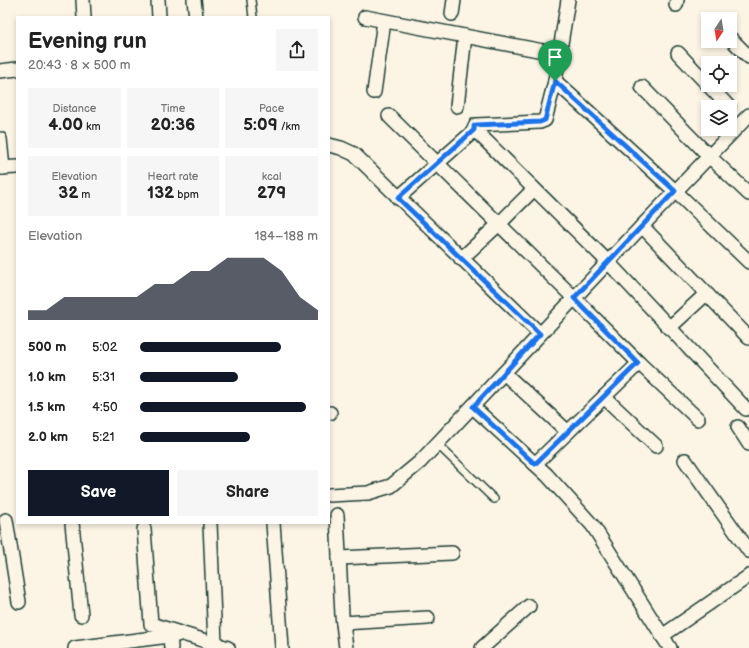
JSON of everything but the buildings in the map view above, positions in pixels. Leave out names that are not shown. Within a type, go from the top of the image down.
[{"type":"street","points":[[83,0],[84,16]]},
{"type":"street","points":[[158,0],[160,16]]},
{"type":"street","points":[[194,0],[196,16]]},
{"type":"street","points":[[452,14],[454,0]]},
{"type":"street","points":[[398,198],[438,164],[474,130],[474,126],[540,122],[545,120],[555,81],[568,0]]},
{"type":"street","points":[[365,17],[559,54]]},
{"type":"street","points":[[374,92],[384,21]]},
{"type":"street","points":[[457,106],[465,36]]},
{"type":"street","points":[[737,45],[749,57]]},
{"type":"street","points":[[678,53],[722,100]]},
{"type":"street","points":[[0,71],[16,69]]},
{"type":"street","points":[[555,81],[675,191],[749,262]]},
{"type":"street","points":[[642,87],[709,156],[749,194]]},
{"type":"street","points":[[330,495],[368,493],[391,486],[420,462],[675,191],[709,156],[747,121],[737,114]]},
{"type":"street","points":[[389,116],[638,363],[698,419]]},
{"type":"street","points":[[474,130],[608,262],[746,409]]},
{"type":"street","points":[[0,139],[1,168],[16,167]]},
{"type":"street","points":[[330,145],[354,154],[540,334]]},
{"type":"street","points":[[461,259],[534,189]]},
{"type":"street","points":[[642,226],[749,338]]},
{"type":"street","points":[[670,328],[706,294]]},
{"type":"street","points":[[535,464],[638,363]]},
{"type":"street","points":[[504,373],[568,432]]},
{"type":"street","points":[[604,397],[656,446]]},
{"type":"street","points":[[473,407],[547,475],[593,526],[667,644],[749,576]]},
{"type":"street","points":[[738,427],[749,444]]},
{"type":"street","points":[[685,460],[749,551]]},
{"type":"street","points":[[337,515],[343,623],[346,648]]},
{"type":"street","points":[[8,520],[20,602]]},
{"type":"street","points":[[72,524],[81,615]]},
{"type":"street","points":[[210,524],[215,644]]},
{"type":"street","points":[[273,524],[282,648]]},
{"type":"street","points":[[144,529],[151,624],[175,639]]},
{"type":"street","points":[[339,558],[452,553]]},
{"type":"street","points":[[482,648],[529,606]]},
{"type":"street","points":[[343,623],[428,618]]},
{"type":"street","points":[[75,648],[175,639],[215,644],[228,648]]},
{"type":"lane","points":[[251,0],[253,16]]},
{"type":"lane","points":[[437,444],[494,499]]},
{"type":"route","points":[[555,81],[675,191],[574,298],[638,363],[535,464],[473,407],[540,334],[398,198],[438,164],[474,130],[474,126],[540,122],[545,120],[555,81]]}]
